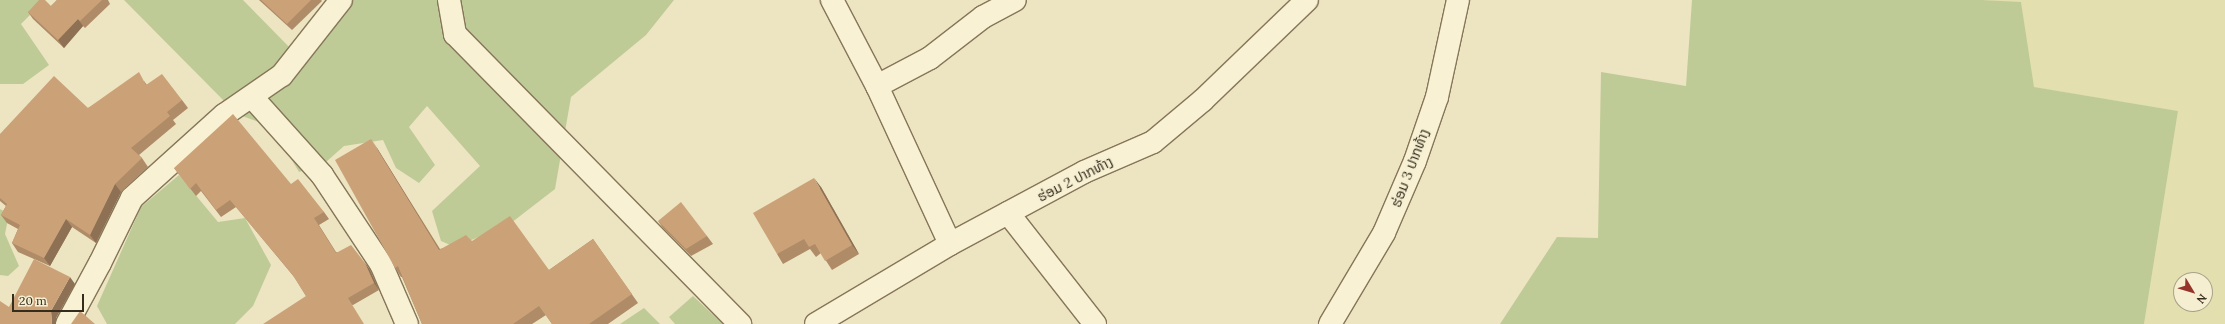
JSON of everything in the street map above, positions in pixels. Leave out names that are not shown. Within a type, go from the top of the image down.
[{"type":"street","points":[[67,324],[100,263],[132,198],[224,115],[282,75],[341,0]]},
{"type":"street","points":[[449,0],[455,34],[740,324]]},
{"type":"street","points":[[832,0],[877,86],[950,244]]},
{"type":"street","points":[[877,86],[930,58],[983,17],[1015,0]]},
{"type":"street","name":"ຮ່ອມ 2 ປາກທ້າງ","points":[[816,324],[950,244],[1084,172],[1152,142],[1203,100],[1307,0]]},
{"type":"street","name":"ຮ່ອມ 3 ປາກທ້າງ","points":[[1330,324],[1384,233],[1415,161],[1437,97],[1458,0]]},
{"type":"street","points":[[252,97],[322,174],[381,264],[407,324]]},
{"type":"street","points":[[1008,213],[1095,324]]},
{"type":"shaded area","points":[[1982,0],[2225,0],[2225,324],[2144,324],[2178,111],[2033,87],[2021,3]]},
{"type":"green space","points":[[0,0],[45,0],[21,24],[49,65],[23,84],[0,84]]},
{"type":"green space","points":[[124,0],[243,0],[295,53],[330,0],[674,0],[646,35],[571,97],[555,189],[511,223],[455,247],[441,241],[432,211],[480,166],[427,106],[409,127],[435,165],[419,183],[396,168],[383,140],[344,146],[326,162],[299,172],[272,127],[237,114]]},
{"type":"green space","points":[[1692,0],[1982,0],[2021,2],[2034,87],[2178,111],[2144,324],[1500,324],[1557,237],[1598,238],[1601,72],[1686,86]]},
{"type":"green space","points":[[179,175],[218,222],[245,218],[271,265],[253,306],[235,324],[107,324],[97,306],[141,207]]},
{"type":"green space","points":[[0,209],[9,214],[5,234],[19,266],[8,276],[0,275]]},
{"type":"green space","points":[[693,296],[723,324],[675,324],[669,317]]},
{"type":"green space","points":[[644,308],[660,324],[620,324]]},
{"type":"building","points":[[39,0],[45,0],[51,6],[57,0],[102,0],[80,21],[78,19],[58,40],[28,12]]},
{"type":"building","points":[[261,0],[311,0],[287,24]]},
{"type":"building","points":[[139,72],[146,85],[162,74],[182,100],[167,112],[170,116],[131,148],[142,158],[115,184],[90,235],[66,219],[44,258],[12,243],[20,225],[1,215],[7,204],[0,198],[0,134],[54,76],[88,108]]},
{"type":"building","points":[[233,114],[291,184],[298,179],[324,212],[314,218],[336,253],[351,245],[365,263],[374,283],[348,298],[364,324],[263,324],[306,296],[292,274],[230,200],[216,210],[196,183],[190,189],[174,168]]},
{"type":"building","points":[[371,139],[439,250],[466,235],[472,241],[510,216],[549,270],[593,239],[632,294],[589,324],[552,324],[539,306],[513,324],[422,324],[398,266],[395,268],[335,160]]},
{"type":"building","points":[[814,178],[852,245],[825,261],[815,244],[809,247],[804,239],[777,254],[753,213]]},
{"type":"building","points":[[681,202],[707,236],[686,249],[658,221]]},
{"type":"building","points":[[34,259],[70,277],[51,311],[52,324],[0,324],[0,301],[9,307]]},
{"type":"building","points":[[80,311],[95,324],[71,324]]}]
